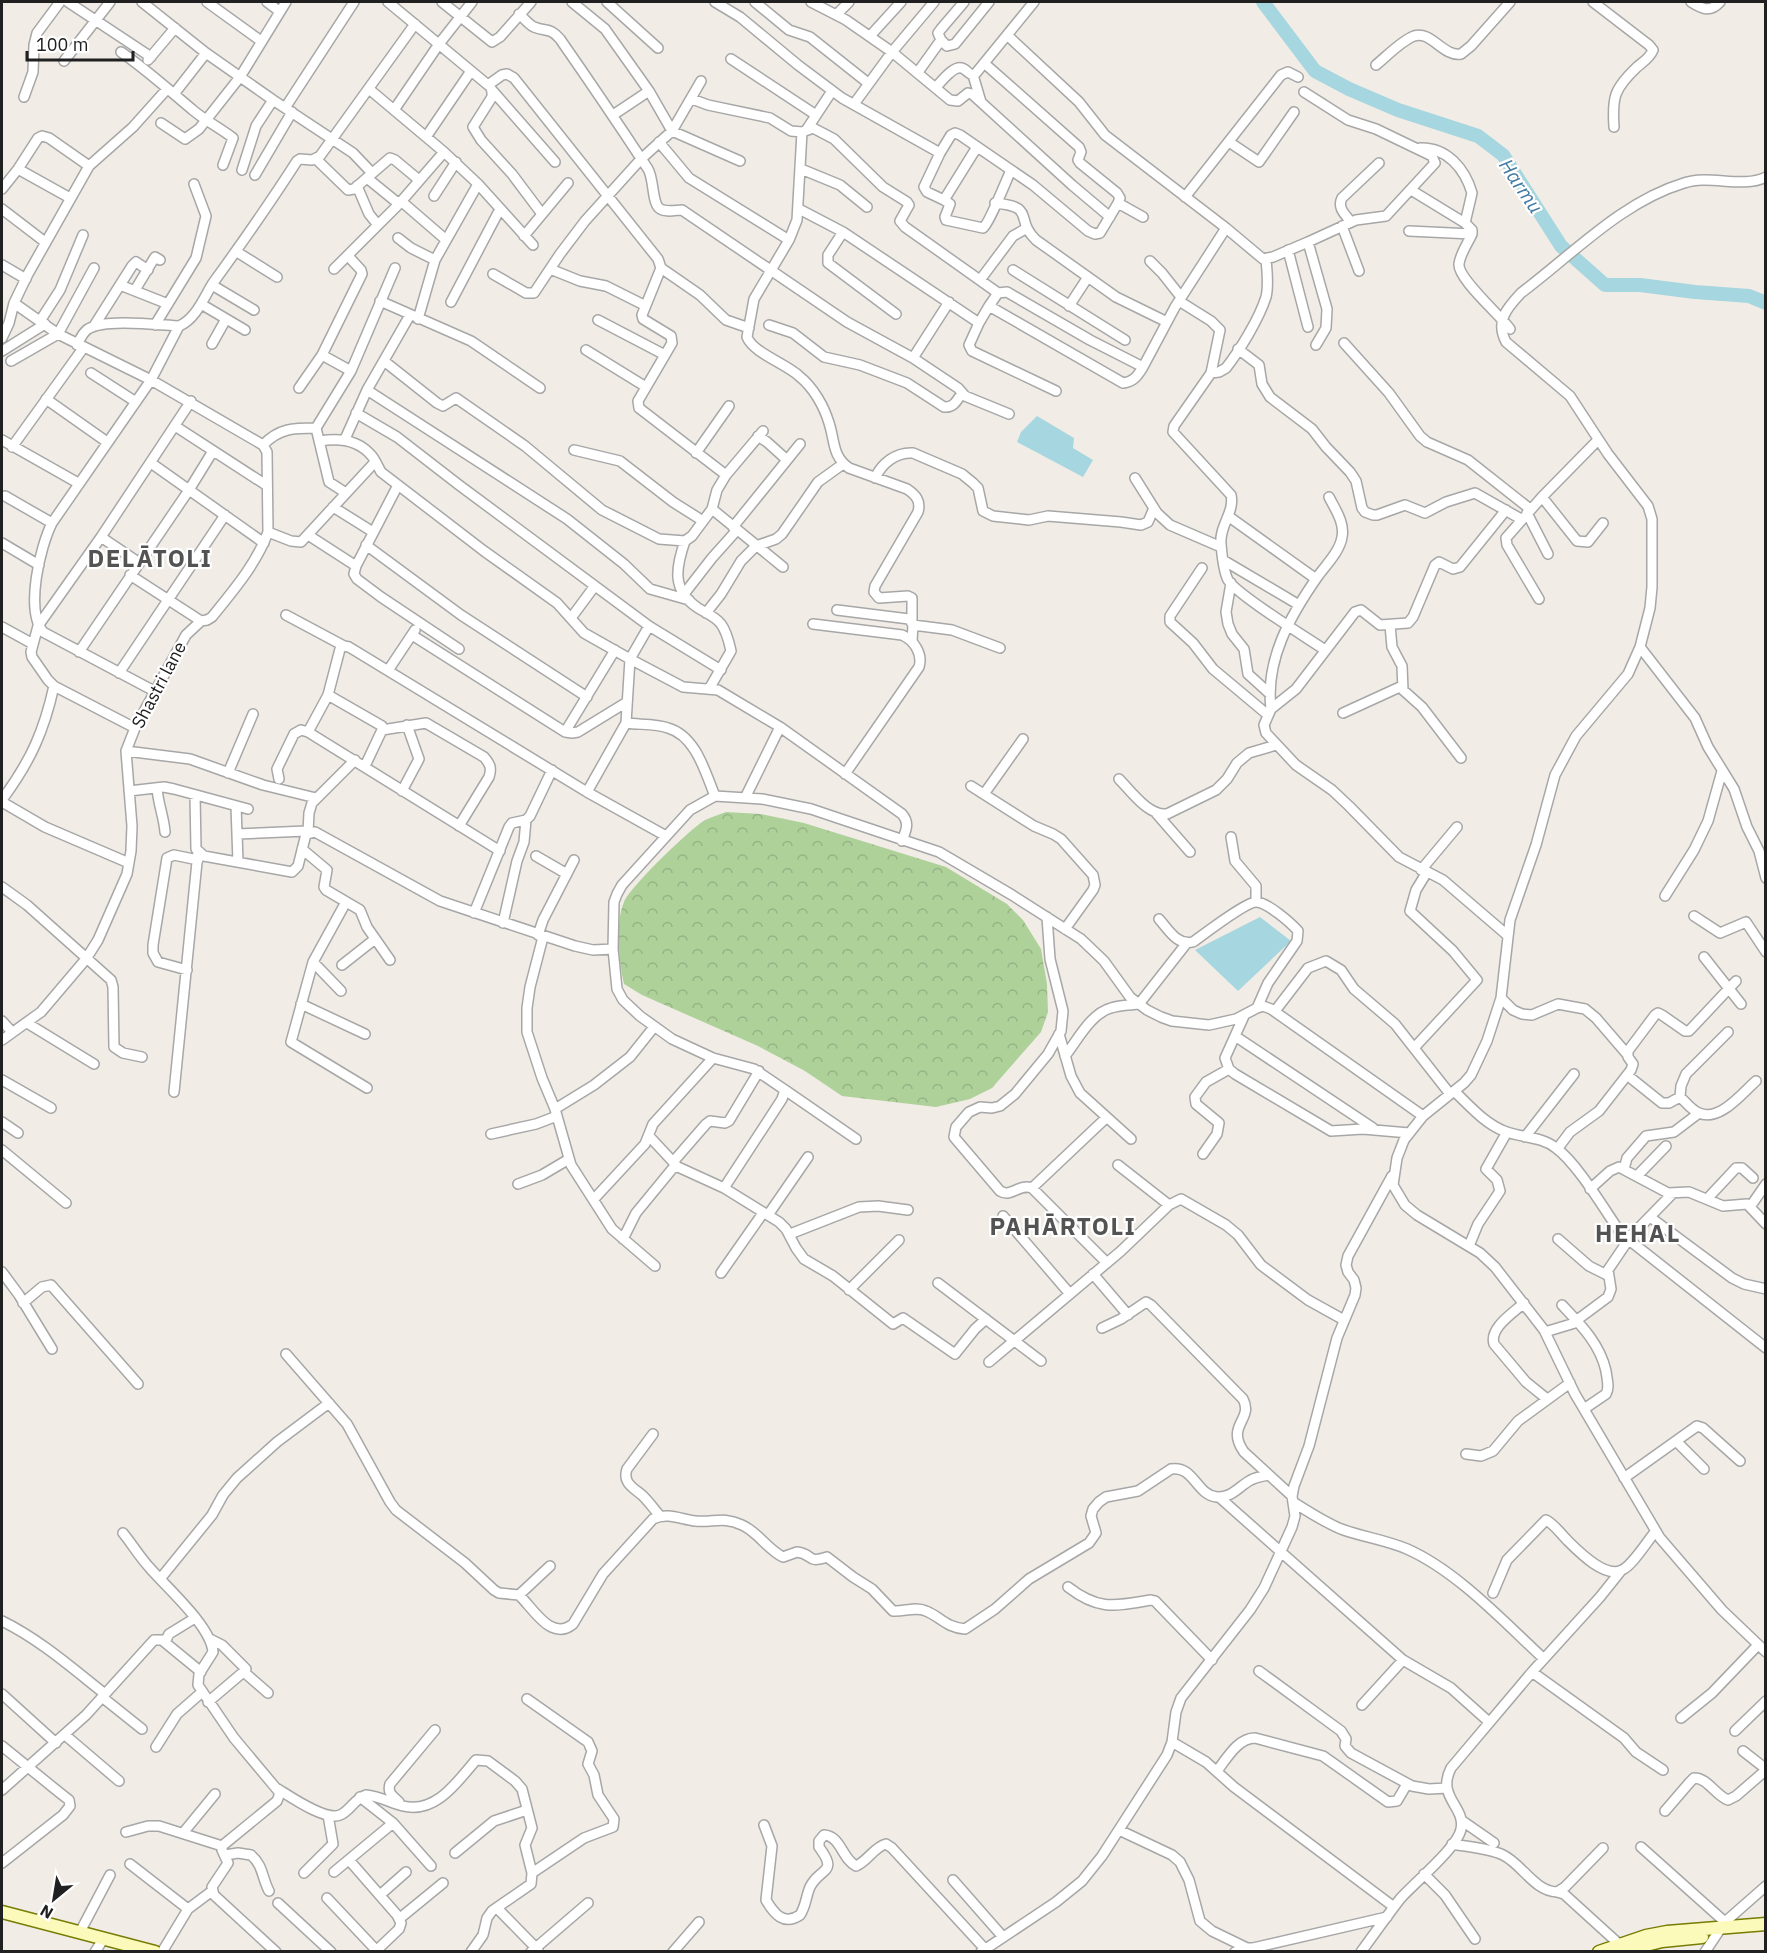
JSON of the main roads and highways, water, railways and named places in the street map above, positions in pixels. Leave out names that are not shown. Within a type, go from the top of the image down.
[{"type":"water","points":[[1037,416],[1074,438],[1073,448],[1093,460],[1083,477],[1017,442],[1021,432]]},
{"type":"water","points":[[1260,917],[1291,941],[1238,991],[1195,950]]},
{"type":"waterway","name":"Harmu","points":[[1263,2],[1315,71],[1349,89],[1398,110],[1478,136],[1503,155],[1561,246],[1605,285],[1640,285],[1749,296],[1766,303]]},
{"type":"district","name":"DELĀTOLI","points":[[150,559]]},
{"type":"district","name":"PAHĀRTOLI","points":[[1063,1227]]},
{"type":"district","name":"HEHAL","points":[[1638,1234]]}]
